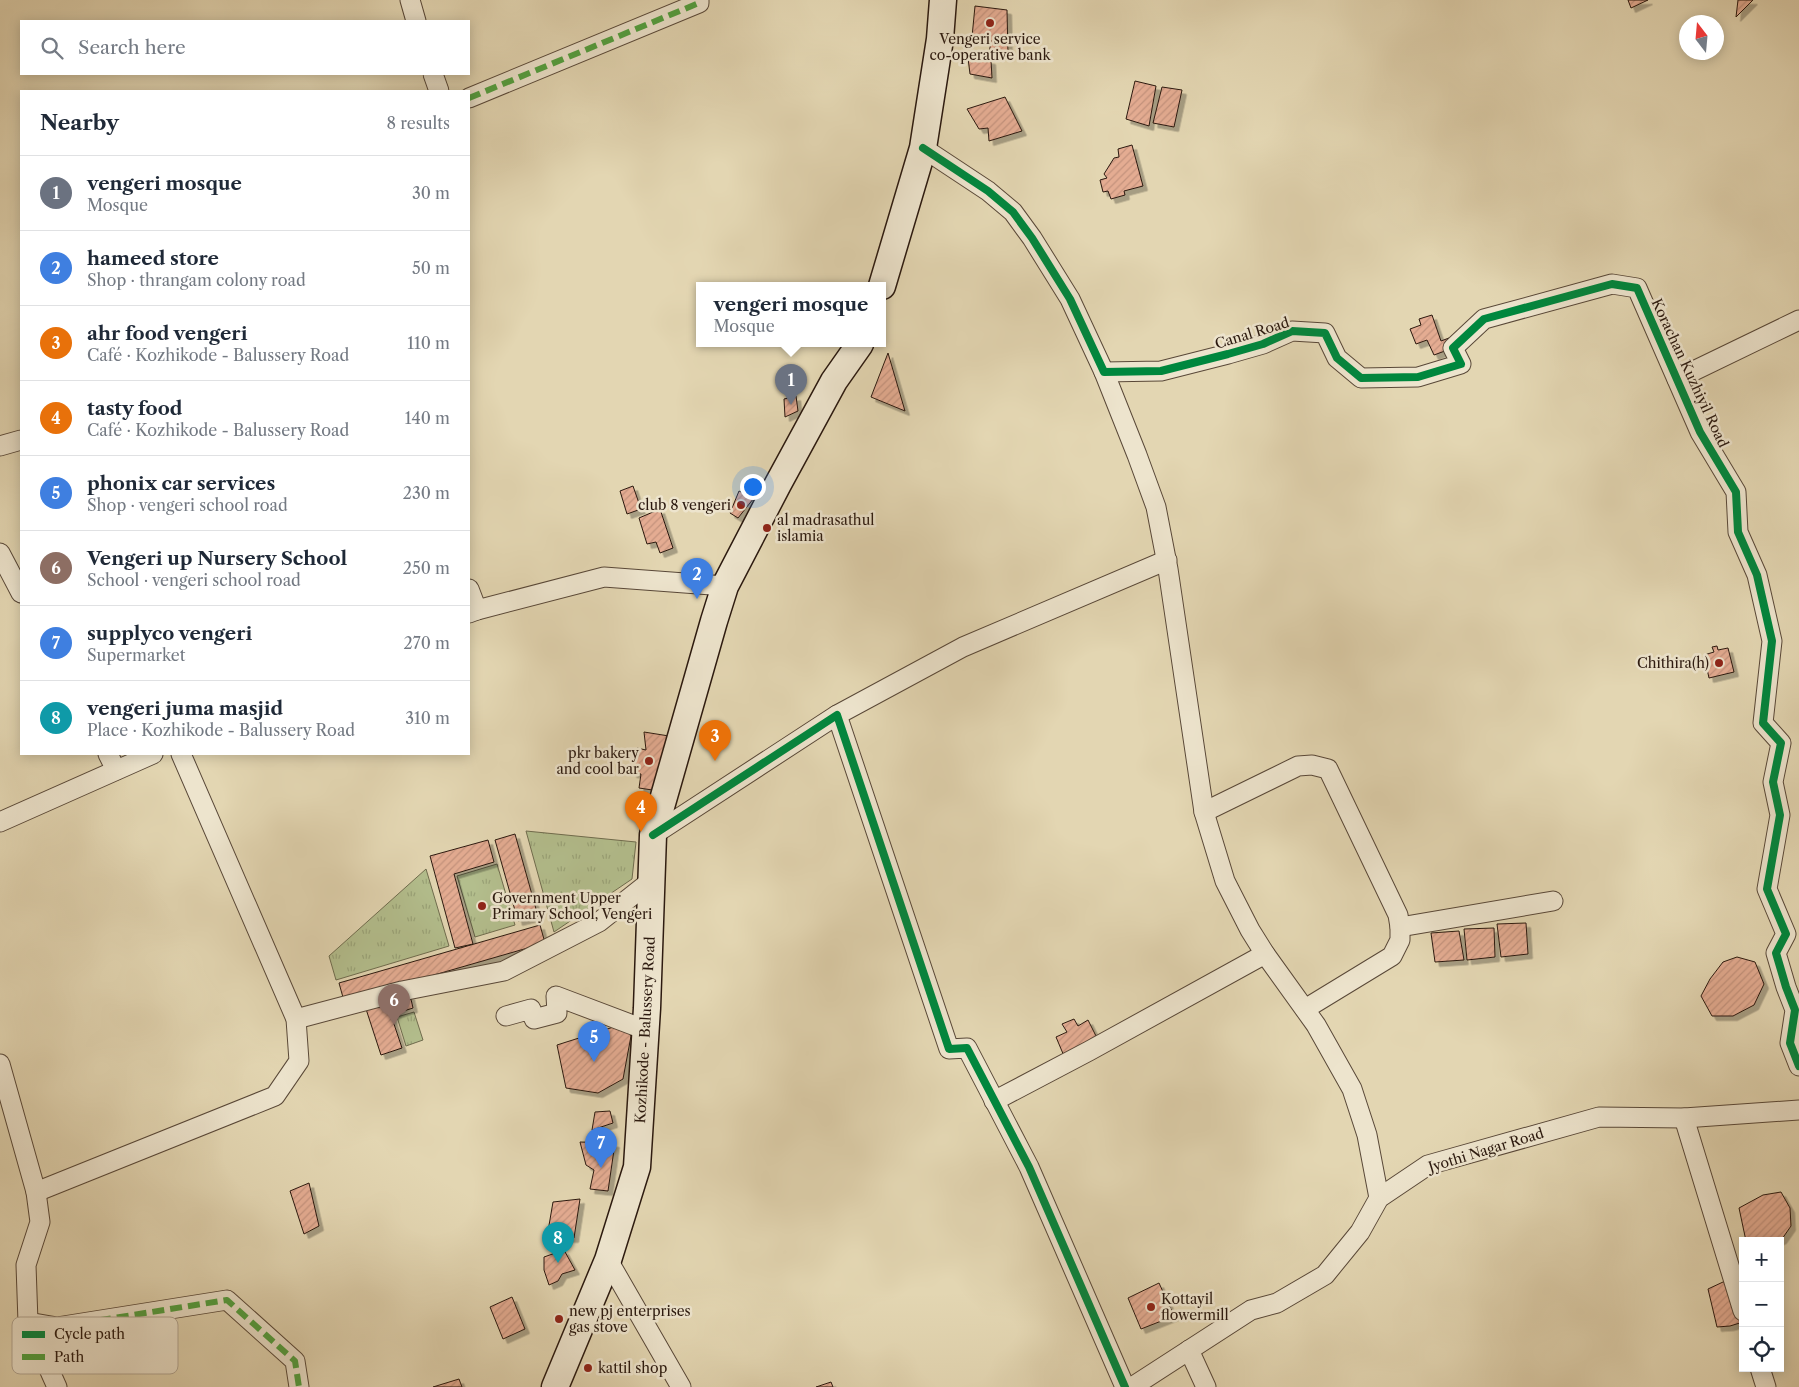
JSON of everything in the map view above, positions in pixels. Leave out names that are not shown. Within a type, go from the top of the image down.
[{"type":"main road","points":[[883,282],[923,148],[940,39],[943,0]]},
{"type":"main road","name":"Kozhikode - Balussery Road","points":[[554,1387],[608,1260],[637,1167],[646,1030],[653,835],[725,586],[834,380],[858,347]]},
{"type":"street","points":[[410,0],[416,20]]},
{"type":"street","points":[[470,98],[699,3],[699,0]]},
{"type":"street","points":[[433,75],[438,90]]},
{"type":"street","points":[[923,148],[988,191],[1013,212],[1032,238],[1070,299],[1104,372],[1138,455],[1156,507],[1167,560],[1204,812],[1225,881],[1250,930],[1316,1025],[1352,1089],[1367,1135],[1379,1198]]},
{"type":"street","name":"Canal Road","points":[[1104,372],[1161,371],[1263,344],[1292,331],[1325,333],[1337,358],[1361,378],[1418,377],[1461,364],[1453,348],[1484,319],[1612,284],[1637,288]]},
{"type":"street","name":"Korachan Kuzhiyil Road","points":[[1637,288],[1700,432],[1736,492],[1738,532],[1757,575],[1772,641],[1763,724],[1781,743],[1774,782],[1780,815],[1767,889],[1786,934],[1776,953],[1795,1010],[1790,1043],[1799,1066]]},
{"type":"street","points":[[1677,379],[1799,320]]},
{"type":"street","points":[[0,446],[20,440]]},
{"type":"street","points":[[0,553],[20,590]]},
{"type":"street","points":[[653,835],[837,715],[963,647],[1167,560]]},
{"type":"street","points":[[470,595],[473,612],[604,577],[725,586]]},
{"type":"street","points":[[837,715],[949,1049],[967,1048],[1029,1167],[1125,1387]]},
{"type":"street","points":[[0,822],[112,762],[148,755]]},
{"type":"street","points":[[36,1192],[275,1096],[299,1061],[296,1019],[181,755]]},
{"type":"street","points":[[1204,812],[1298,766],[1312,764],[1328,769],[1398,915],[1400,940],[1392,956],[1305,1009]]},
{"type":"street","points":[[296,1019],[402,991],[504,971],[599,922],[652,880]]},
{"type":"street","points":[[1400,927],[1553,901]]},
{"type":"street","points":[[994,1101],[1265,954]]},
{"type":"street","points":[[506,1016],[530,1009],[534,1019],[557,1014],[556,996],[646,1030]]},
{"type":"street","points":[[0,1064],[36,1192],[40,1222],[26,1265],[28,1317]]},
{"type":"street","name":"Jyothi Nagar Road","points":[[1132,1387],[1251,1310],[1277,1303],[1325,1275],[1360,1232],[1379,1198],[1428,1165],[1599,1118],[1684,1118],[1799,1110]]},
{"type":"street","points":[[1684,1118],[1739,1298]]},
{"type":"street","points":[[608,1260],[681,1387]]},
{"type":"street","points":[[120,1317],[227,1300],[296,1361],[299,1387]]},
{"type":"street","points":[[1189,1350],[1206,1387]]},
{"type":"street","points":[[1761,1372],[1766,1387]]},
{"type":"street","points":[[51,1374],[57,1387]]},
{"type":"green space","points":[[526,831],[636,842],[632,879],[554,932]]},
{"type":"green space","points":[[497,864],[515,925],[475,937],[457,876]]},
{"type":"green space","points":[[426,869],[449,946],[336,980],[329,956]]},
{"type":"green space","points":[[414,1012],[423,1040],[406,1046],[397,1017]]},
{"type":"building","points":[[1628,0],[1648,0],[1631,8]]},
{"type":"building","points":[[1738,0],[1753,0],[1736,17]]},
{"type":"building","name":"Vengeri service co-operative bank","points":[[975,6],[1007,10],[1008,55],[989,55],[991,40],[972,37]]},
{"type":"building","points":[[968,58],[991,60],[992,78],[970,74]]},
{"type":"building","points":[[1135,81],[1156,86],[1149,126],[1126,119]]},
{"type":"building","points":[[1162,87],[1182,90],[1174,127],[1153,123]]},
{"type":"building","points":[[1005,97],[1022,131],[989,141],[988,128],[979,129],[967,109]]},
{"type":"building","points":[[1132,145],[1143,186],[1124,191],[1125,195],[1111,199],[1108,191],[1103,192],[1100,180],[1107,178],[1104,174],[1114,158],[1119,157],[1118,149]]},
{"type":"building","points":[[1432,315],[1441,341],[1449,338],[1453,348],[1434,355],[1427,340],[1416,344],[1410,329],[1421,325],[1419,319]]},
{"type":"building","points":[[888,353],[905,411],[871,397]]},
{"type":"building","points":[[796,396],[798,411],[785,417],[784,399]]},
{"type":"building","points":[[633,486],[641,509],[627,514],[620,491]]},
{"type":"building","name":"club 8 vengeri","points":[[739,491],[754,498],[738,518],[730,513]]},
{"type":"building","points":[[660,509],[673,548],[660,553],[656,542],[647,544],[639,518]]},
{"type":"building","name":"Chithira(h)","points":[[1717,646],[1718,650],[1728,648],[1734,672],[1709,678],[1704,655],[1714,652],[1712,647]]},
{"type":"building","name":"pkr bakery and cool bar","points":[[644,732],[669,736],[659,791],[639,788],[641,774],[632,773],[637,748],[646,750]]},
{"type":"building","points":[[515,834],[538,916],[518,921],[495,840]]},
{"type":"building","points":[[488,840],[494,862],[454,874],[473,944],[455,948],[430,856]]},
{"type":"building","points":[[1526,923],[1528,954],[1501,957],[1497,924]]},
{"type":"building","points":[[540,925],[545,943],[344,1001],[339,983]]},
{"type":"building","points":[[1494,928],[1495,957],[1467,960],[1464,929]]},
{"type":"building","points":[[1459,931],[1464,960],[1435,962],[1431,933]]},
{"type":"building","points":[[1737,957],[1755,962],[1764,984],[1754,1005],[1733,1016],[1712,1016],[1701,996],[1710,979],[1723,962]]},
{"type":"building","points":[[410,995],[413,1008],[391,1015],[402,1048],[381,1055],[366,1009]]},
{"type":"building","points":[[1074,1019],[1078,1026],[1088,1020],[1097,1038],[1064,1056],[1056,1037],[1067,1032],[1062,1024]]},
{"type":"building","points":[[623,1024],[631,1036],[623,1079],[598,1093],[566,1088],[557,1045]]},
{"type":"building","points":[[610,1111],[613,1123],[592,1130],[595,1112]]},
{"type":"building","points":[[580,1142],[615,1143],[608,1191],[590,1189],[594,1170],[586,1165]]},
{"type":"building","points":[[309,1183],[319,1226],[304,1234],[290,1191]]},
{"type":"building","points":[[1781,1192],[1790,1208],[1791,1226],[1783,1237],[1745,1237],[1739,1208],[1763,1195]]},
{"type":"building","points":[[580,1199],[574,1238],[547,1237],[553,1202]]},
{"type":"building","points":[[564,1250],[575,1270],[562,1274],[558,1281],[549,1285],[544,1270],[544,1257]]},
{"type":"building","points":[[1739,1279],[1739,1323],[1717,1327],[1708,1289],[1723,1282]]},
{"type":"building","name":"Kottayil flowermill","points":[[1159,1283],[1174,1316],[1141,1329],[1128,1298]]},
{"type":"building","points":[[512,1297],[525,1329],[503,1339],[490,1307]]},
{"type":"building","points":[[459,1379],[462,1387],[433,1387]]},
{"type":"building","points":[[831,1382],[833,1387],[816,1387]]},
{"type":"marked path","points":[[470,98],[699,3],[699,0]]},
{"type":"marked path","points":[[120,1317],[227,1300],[295,1361],[299,1387]]},
{"type":"cycle path","points":[[923,148],[988,191],[1013,212],[1032,238],[1070,299],[1104,372],[1161,371],[1263,344],[1292,331],[1325,333],[1337,358],[1361,378],[1418,377],[1461,364],[1453,348],[1484,319],[1612,284],[1637,288],[1700,432],[1736,492],[1738,532],[1757,575],[1772,641],[1763,723],[1781,743],[1773,782],[1780,815],[1767,889],[1786,934],[1776,953],[1795,1010],[1790,1043],[1799,1066]]},
{"type":"cycle path","points":[[653,835],[837,715],[949,1049],[967,1048],[1029,1167],[1125,1387]]},
{"type":"place","name":"Vengeri service co-operative bank","points":[[990,23]]},
{"type":"place","name":"vengeri mosque","points":[[791,405]]},
{"type":"place","name":"club 8 vengeri","points":[[741,505]]},
{"type":"place","name":"al madrasathul islamia","points":[[767,528]]},
{"type":"place","name":"hameed store","points":[[697,599]]},
{"type":"place","name":"Chithira(h)","points":[[1719,663]]},
{"type":"place","name":"pkr bakery and cool bar","points":[[649,761]]},
{"type":"place","name":"ahr food vengeri","points":[[715,761]]},
{"type":"place","name":"tasty food","points":[[641,832]]},
{"type":"place","name":"Government Upper Primary School, Vengeri","points":[[482,906]]},
{"type":"place","name":"Vengeri up Nursery School","points":[[394,1025]]},
{"type":"place","name":"phonix car services","points":[[594,1062]]},
{"type":"place","name":"supplyco vengeri","points":[[601,1168]]},
{"type":"place","name":"vengeri juma masjid","points":[[558,1263]]},
{"type":"place","name":"Kottayil flowermill","points":[[1151,1307]]},
{"type":"place","name":"new pj enterprises gas stove","points":[[559,1319]]},
{"type":"place","name":"kattil shop","points":[[588,1368]]}]
